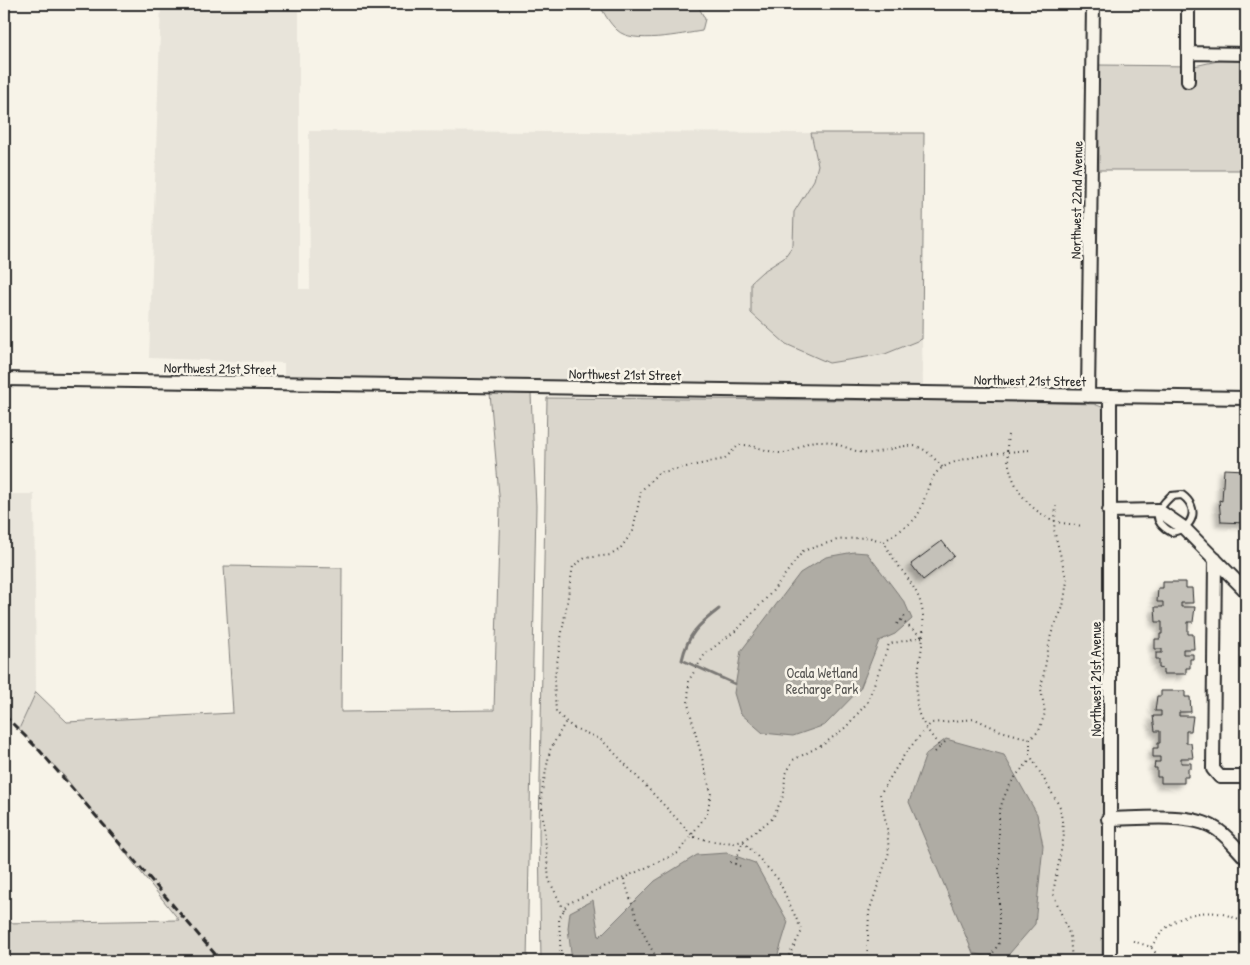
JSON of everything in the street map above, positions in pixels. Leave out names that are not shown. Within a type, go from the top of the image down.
[{"type":"street","name":"Northwest 22nd Avenue","points":[[1088,396],[1093,4]]},
{"type":"street","points":[[1188,4],[1188,81]]},
{"type":"street","points":[[1188,53],[1246,54]]},
{"type":"street","name":"Northwest 21st Street","points":[[4,379],[1246,398]]},
{"type":"street","name":"Northwest 21st Avenue","points":[[1110,396],[1108,819],[1110,961]]},
{"type":"street","points":[[1109,510],[1158,510],[1184,528],[1246,591]]},
{"type":"street","points":[[1215,559],[1213,769],[1220,777],[1246,776]]},
{"type":"street","points":[[1108,819],[1190,819],[1218,830],[1246,858]]},
{"type":"lane","points":[[1158,510],[1171,496],[1182,495],[1191,501],[1194,509],[1184,528]]},
{"type":"path","points":[[1008,435],[1005,452],[1017,490],[1034,509],[1055,521],[1082,526]]},
{"type":"path","points":[[922,637],[889,644],[867,703],[846,727],[824,744],[793,760],[786,776],[784,794],[773,818],[743,841],[734,843],[710,842],[692,834],[607,745],[600,739],[572,727],[556,712],[554,681],[572,566],[585,558],[611,555],[620,549],[633,531],[641,491],[658,473],[724,459],[739,445],[747,444],[778,453],[790,452],[808,442],[818,441],[835,443],[865,453],[906,445],[926,449],[943,468]]},
{"type":"path","points":[[884,542],[916,516],[931,480],[943,468],[950,464],[1005,452],[1030,450]]},
{"type":"path","points":[[1030,739],[1039,731],[1045,713],[1041,690],[1051,634],[1063,607],[1067,581],[1054,530],[1056,506]]},
{"type":"path","points":[[560,961],[559,919],[567,904],[678,853],[707,814],[710,793],[688,704],[689,680],[705,654],[738,629],[771,593],[803,551],[837,540],[868,538],[884,542],[915,590],[922,606],[922,637],[917,690],[918,712],[940,747]]},
{"type":"path","points":[[897,624],[906,615]]},
{"type":"path","points":[[901,620],[922,637]]},
{"type":"path","points":[[867,961],[870,912],[889,852],[880,794],[906,752],[931,723],[975,719],[1001,731],[1030,739]]},
{"type":"path","points":[[564,910],[549,880],[541,796],[550,750],[566,721]]},
{"type":"path","points":[[1030,739],[1032,759],[1060,807],[1064,836],[1053,893],[1070,936],[1072,961]]},
{"type":"path","points":[[935,752],[945,742]]},
{"type":"path","points":[[988,961],[999,942],[999,813],[1004,793],[1032,759]]},
{"type":"path","points":[[735,864],[743,841]]},
{"type":"path","points":[[743,841],[778,879],[802,931],[786,961]]},
{"type":"path","points":[[730,862],[740,866]]},
{"type":"path","points":[[624,878],[634,912],[650,947],[659,961]]},
{"type":"path","points":[[1151,948],[1163,931],[1174,923],[1199,912],[1220,913],[1239,920],[1246,925]]},
{"type":"path","points":[[1134,941],[1151,948],[1162,961]]},
{"type":"shaded area","points":[[161,4],[299,4],[299,289],[310,289],[309,131],[811,133],[818,165],[814,180],[794,212],[793,245],[784,258],[762,272],[885,354],[922,339],[923,387],[284,377],[284,363],[149,358]]},
{"type":"shaded area","points":[[4,494],[34,494],[36,692],[19,729],[4,712]]},
{"type":"shaded area","points":[[854,552],[867,553],[905,603],[912,619],[895,634],[879,641],[860,689],[825,725],[793,736],[763,733],[740,713],[734,693],[741,651],[800,573],[826,557]]},
{"type":"shaded area","points":[[946,739],[1004,755],[1037,814],[1043,846],[1035,924],[1003,961],[973,953],[909,802],[926,754]]},
{"type":"shaded area","points":[[727,853],[755,863],[788,922],[776,961],[572,961],[568,928],[570,912],[593,900],[599,937],[655,881],[697,855]]},
{"type":"green space","points":[[599,4],[697,4],[705,19],[702,31],[670,36],[634,37],[617,30]]},
{"type":"green space","points":[[1246,55],[1246,170],[1099,170],[1098,65],[1194,66]]},
{"type":"green space","points":[[811,133],[924,133],[922,339],[885,354],[829,363],[786,344],[751,313],[751,282],[762,272],[784,258],[793,245],[794,212],[814,180],[818,165]]},
{"type":"green space","points":[[490,393],[531,394],[536,506],[527,961],[4,961],[4,923],[179,920],[65,777],[19,729],[36,692],[67,722],[233,713],[224,566],[342,568],[341,712],[494,710],[500,506]]},
{"type":"green space","name":"Ocala Wetland Recharge Park","points":[[547,398],[982,401],[1094,404],[1102,407],[1106,420],[1102,961],[541,961],[539,834]]},
{"type":"building","points":[[1224,469],[1246,470],[1246,523],[1221,522],[1219,500],[1222,501]]},
{"type":"building","points":[[942,541],[954,556],[923,580],[911,564]]},
{"type":"building","points":[[1163,582],[1186,582],[1186,588],[1192,588],[1193,603],[1181,603],[1181,607],[1195,607],[1193,622],[1188,622],[1188,634],[1193,634],[1194,649],[1183,649],[1183,654],[1193,654],[1193,659],[1190,659],[1190,668],[1186,668],[1186,674],[1163,674],[1163,669],[1159,668],[1159,659],[1156,659],[1156,653],[1162,653],[1162,649],[1155,649],[1155,639],[1160,639],[1162,622],[1156,622],[1155,607],[1163,607],[1163,602],[1157,602],[1158,588],[1163,588]]},
{"type":"building","points":[[1161,691],[1185,691],[1185,697],[1190,697],[1191,712],[1179,712],[1179,716],[1193,716],[1191,731],[1186,731],[1186,743],[1191,743],[1193,758],[1181,758],[1181,763],[1191,763],[1191,768],[1188,768],[1188,777],[1184,777],[1184,783],[1161,783],[1161,777],[1157,777],[1157,768],[1154,768],[1155,762],[1160,762],[1160,757],[1153,757],[1153,748],[1158,748],[1160,731],[1155,731],[1153,716],[1161,716],[1161,711],[1155,711],[1157,696],[1161,696]]},
{"type":"waterway","points":[[719,609],[695,631],[687,643],[682,660],[735,684]]},
{"type":"railway","points":[[4,715],[40,751],[221,961]]}]
